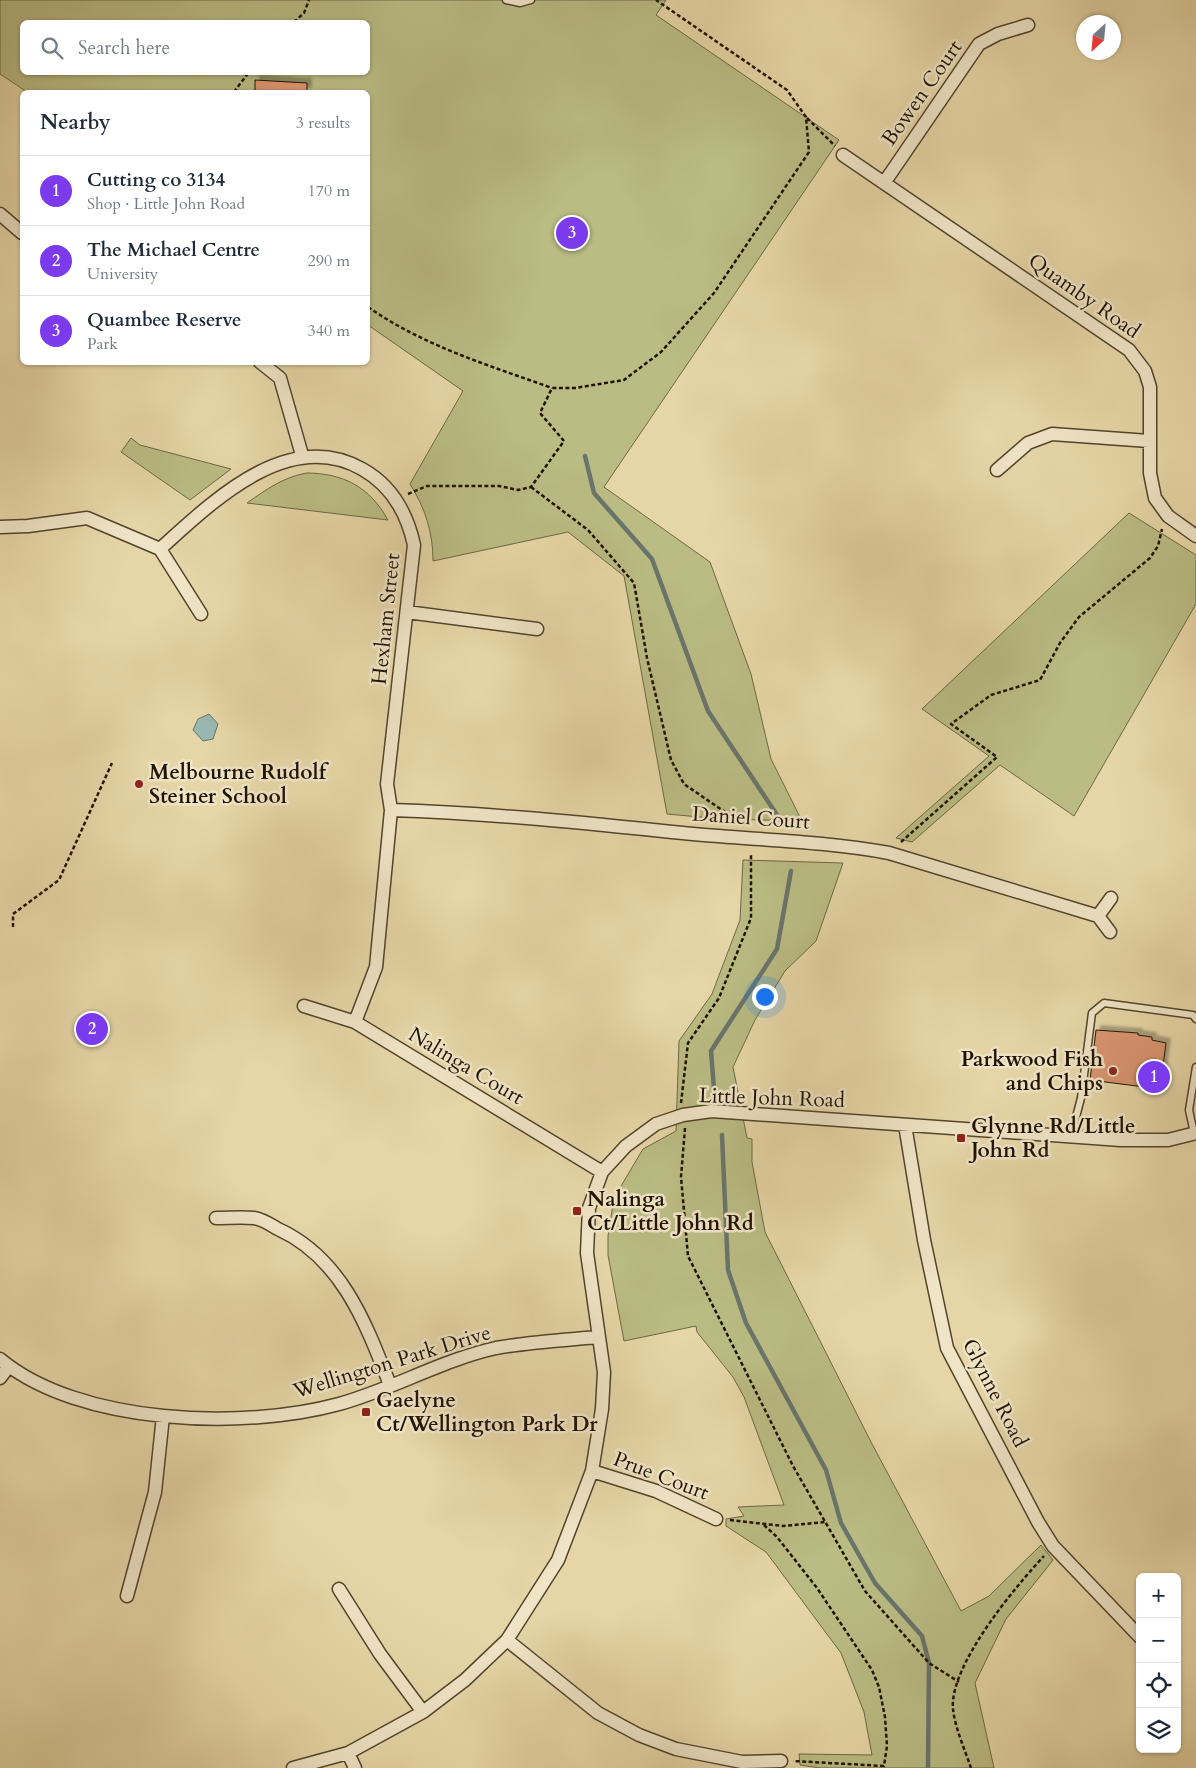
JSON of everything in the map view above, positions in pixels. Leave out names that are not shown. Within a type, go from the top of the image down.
[{"type":"street","name":"Bowen Court","points":[[884,182],[980,44],[998,34],[1028,25]]},
{"type":"street","name":"Quamby Road","points":[[843,155],[1129,350],[1145,371],[1150,387],[1150,473],[1155,498],[1168,516],[1196,536]]},
{"type":"street","points":[[0,214],[20,230]]},
{"type":"street","points":[[264,365],[280,378],[302,455]]},
{"type":"street","points":[[997,470],[1028,443],[1052,434],[1149,441]]},
{"type":"street","name":"Hexham Street","points":[[160,549],[203,510],[259,472],[267,467],[302,455],[334,456],[356,465],[374,476],[398,501],[409,525],[414,544],[387,784],[392,810],[376,967],[355,1022]]},
{"type":"street","points":[[0,527],[28,526],[87,518],[160,549],[201,614]]},
{"type":"street","points":[[407,612],[537,629]]},
{"type":"street","name":"Daniel Court","points":[[392,810],[454,812],[751,839],[823,843],[888,853],[1098,916]]},
{"type":"street","points":[[1110,932],[1098,916],[1111,898]]},
{"type":"street","name":"Nalinga Court","points":[[304,1006],[355,1022],[602,1172]]},
{"type":"street","name":"Little John Road","points":[[293,1768],[348,1753],[423,1712],[465,1680],[507,1640],[558,1560],[592,1472],[602,1409],[604,1372],[587,1253],[589,1208],[602,1172],[626,1146],[656,1124],[683,1115],[712,1111],[1146,1141],[1168,1140],[1195,1133]]},
{"type":"street","name":"Glynne Road","points":[[905,1125],[924,1240],[947,1348],[1038,1522],[1053,1546],[1136,1633]]},
{"type":"street","points":[[216,1218],[256,1218],[288,1233],[320,1257],[346,1288],[355,1304],[390,1385]]},
{"type":"street","name":"Wellington Park Drive","points":[[4,1362],[38,1385],[87,1402],[163,1416],[230,1419],[293,1414],[340,1403],[452,1361],[497,1348],[598,1337]]},
{"type":"street","points":[[0,1378],[4,1362]]},
{"type":"street","points":[[127,1596],[155,1492],[163,1416]]},
{"type":"street","name":"Prue Court","points":[[592,1472],[656,1491],[716,1519]]},
{"type":"street","points":[[339,1590],[380,1654],[423,1712]]},
{"type":"street","points":[[507,1640],[598,1713],[639,1735],[676,1749],[742,1762],[781,1761]]},
{"type":"street","points":[[348,1753],[355,1768]]},
{"type":"lane","points":[[506,0],[520,3],[531,0]]},
{"type":"lane","points":[[1071,1136],[1081,1098],[1092,1013],[1104,1003],[1193,1015],[1196,1019]]},
{"type":"lane","points":[[1195,1133],[1189,1110],[1196,1067]]},
{"type":"path","points":[[296,20],[304,13],[309,0]]},
{"type":"path","points":[[656,0],[787,90],[806,117],[843,155]]},
{"type":"path","points":[[236,90],[247,75]]},
{"type":"path","points":[[370,308],[398,328],[456,354],[552,388],[575,388],[624,380],[661,352],[714,293],[809,152],[806,117]]},
{"type":"path","points":[[398,501],[409,492],[427,486],[498,486],[518,490],[531,487],[564,441],[540,413],[552,388]]},
{"type":"path","points":[[531,487],[588,530],[634,583],[647,658],[671,760],[684,784],[736,818],[746,830]]},
{"type":"path","points":[[888,853],[997,757],[951,724],[991,695],[1040,680],[1060,644],[1079,617],[1150,558],[1158,546],[1168,516]]},
{"type":"path","points":[[13,927],[13,914],[59,880],[112,763]]},
{"type":"path","points":[[680,1101],[688,1043],[719,998],[751,918],[751,852]]},
{"type":"path","points":[[685,1130],[680,1177],[688,1256],[793,1466],[865,1591],[929,1663],[959,1682]]},
{"type":"path","points":[[716,1519],[739,1520],[764,1526],[826,1522]]},
{"type":"path","points":[[764,1526],[778,1537],[817,1588],[872,1670],[879,1687],[888,1746],[884,1766],[781,1761]]},
{"type":"path","points":[[971,1768],[953,1710],[954,1696],[959,1682],[984,1631],[997,1610],[1053,1546]]},
{"type":"green space","points":[[0,0],[666,0],[656,15],[839,140],[604,487],[710,562],[751,674],[771,759],[802,821],[721,819],[667,814],[624,576],[568,532],[433,561],[430,530],[420,502],[410,484],[463,391],[370,326],[370,90],[24,90],[0,74]]},
{"type":"green space","points":[[131,438],[140,445],[231,469],[190,500],[121,452]]},
{"type":"green space","points":[[306,473],[332,476],[354,484],[373,499],[388,520],[247,503],[282,481]]},
{"type":"green space","points":[[1129,513],[1196,555],[1196,604],[1074,816],[1000,765],[912,842],[896,838],[989,756],[922,709]]},
{"type":"green space","points":[[743,860],[843,863],[816,941],[785,971],[755,1020],[733,1067],[747,1138],[752,1139],[752,1162],[765,1232],[871,1442],[961,1611],[989,1596],[1041,1545],[1053,1560],[1006,1619],[975,1683],[994,1768],[820,1768],[800,1765],[799,1754],[872,1755],[864,1712],[841,1653],[766,1552],[726,1526],[726,1519],[744,1516],[738,1507],[784,1505],[744,1397],[733,1377],[697,1332],[696,1326],[624,1341],[608,1255],[608,1236],[614,1198],[643,1149],[676,1131],[679,1041],[712,994],[740,920]]},
{"type":"water","points":[[209,714],[218,724],[213,739],[203,741],[193,730],[198,719]]},
{"type":"building","points":[[255,80],[307,83],[307,90],[255,90]]},
{"type":"building","points":[[1096,1030],[1138,1033],[1138,1035],[1152,1037],[1152,1040],[1166,1043],[1160,1089],[1090,1080]]},
{"type":"waterway","points":[[585,456],[594,493],[652,559],[708,711],[783,824]]},
{"type":"waterway","points":[[714,1089],[711,1051],[777,949],[791,871]]},
{"type":"waterway","points":[[722,1135],[728,1270],[746,1323],[826,1470],[841,1523],[875,1583],[922,1636],[929,1663],[928,1768]]},
{"type":"place","name":"Quambee Reserve","points":[[572,233]]},
{"type":"place","name":"Melbourne Rudolf Steiner School","points":[[139,784]]},
{"type":"place","name":"The Michael Centre","points":[[92,1029]]},
{"type":"place","name":"Parkwood Fish and Chips","points":[[1113,1071]]},
{"type":"place","name":"Cutting co 3134","points":[[1154,1077]]},
{"type":"place","name":"Glynne Rd/Little John Rd","points":[[961,1138]]},
{"type":"place","name":"Nalinga Ct/Little John Rd","points":[[577,1211]]},
{"type":"place","name":"Gaelyne Ct/Wellington Park Dr","points":[[366,1412]]}]
